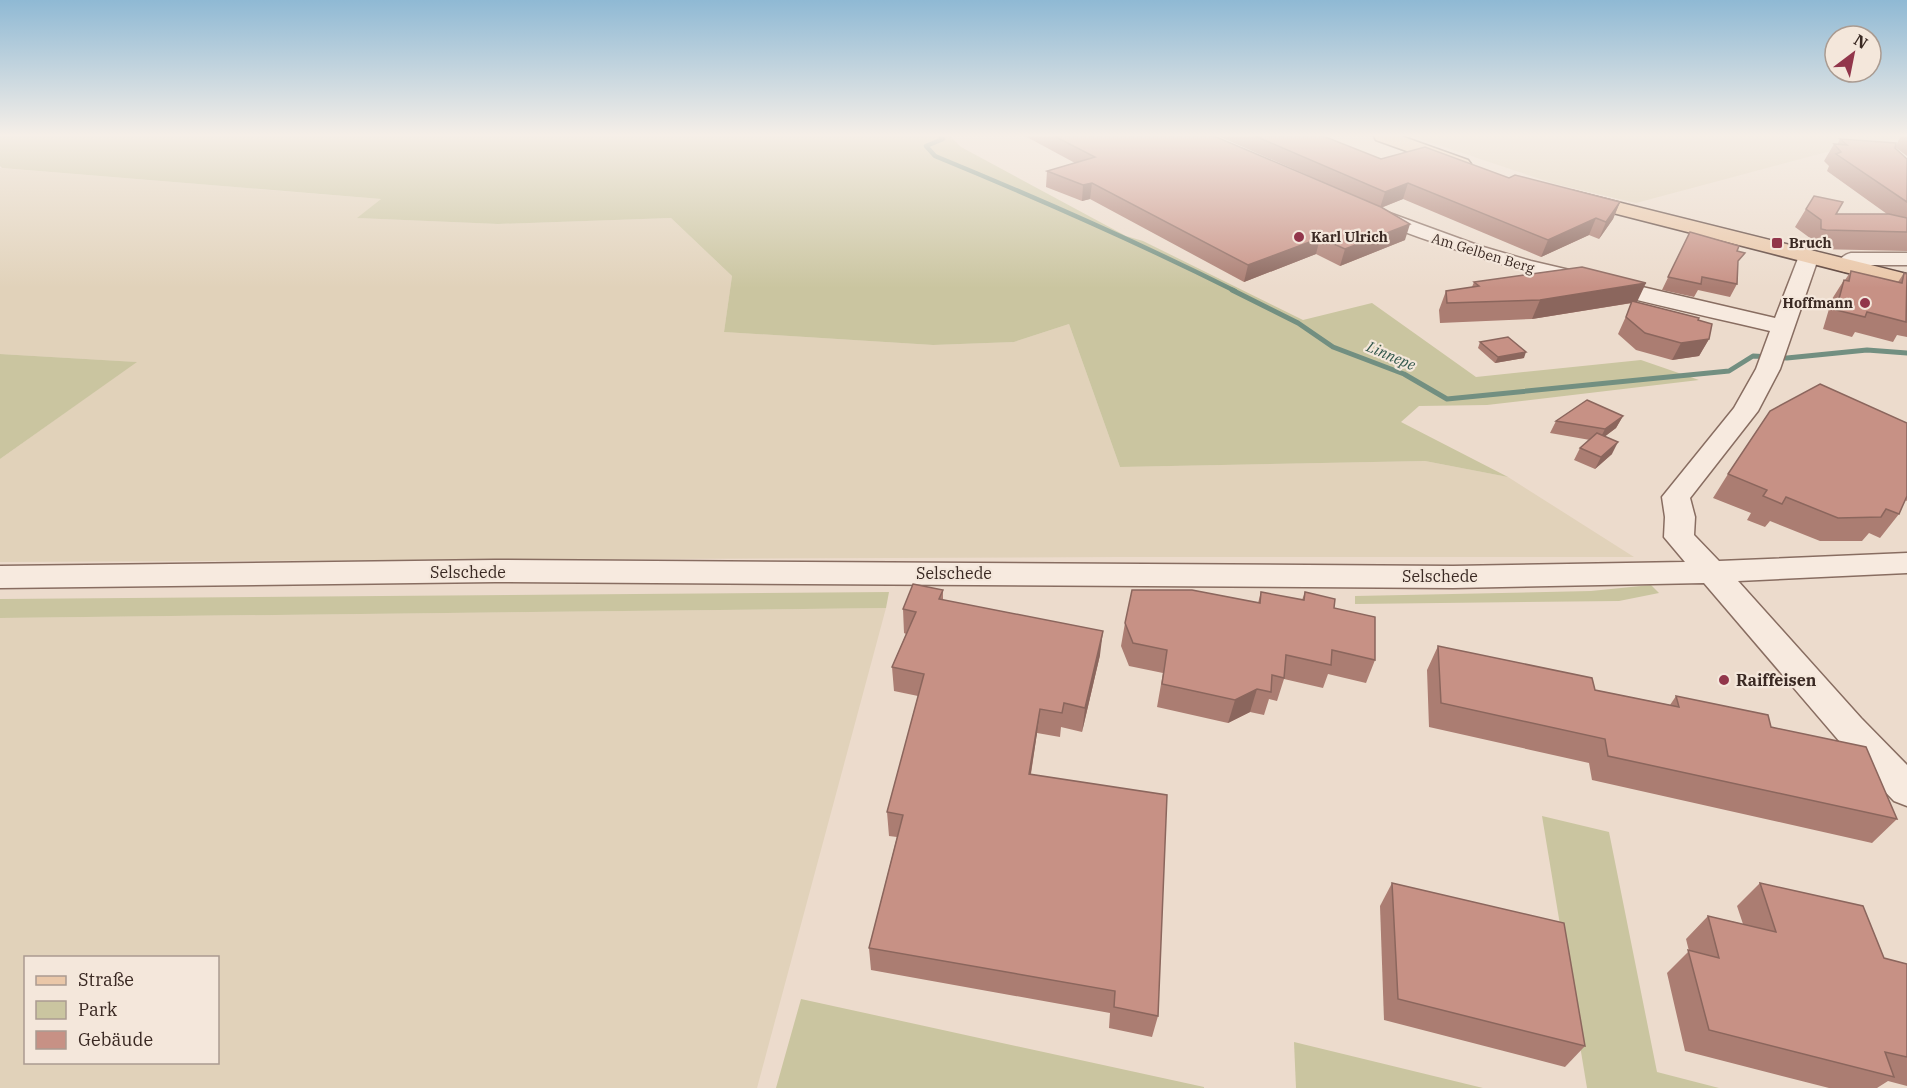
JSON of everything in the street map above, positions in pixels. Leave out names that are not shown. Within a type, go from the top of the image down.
[{"type":"main road","points":[[1551,191],[1907,281]]},
{"type":"street","name":"Am Gelben Berg","points":[[1358,206],[1442,242],[1775,348]]},
{"type":"street","points":[[1809,256],[1775,348],[1745,411],[1676,497],[1680,517],[1679,537],[1837,717],[1907,790]]},
{"type":"street","points":[[1846,266],[1851,259],[1907,259]]},
{"type":"street","name":"Selschede","points":[[0,577],[495,571],[1453,577],[1712,572],[1907,563]]},
{"type":"shaded area","points":[[0,187],[231,187],[381,199],[358,218],[498,224],[671,218],[732,276],[724,332],[933,345],[1014,342],[1069,324],[1120,467],[1425,461],[1508,477],[1634,557],[0,562],[0,459],[136,362],[0,354]]},
{"type":"shaded area","points":[[1567,187],[1697,187],[1636,203]]},
{"type":"shaded area","points":[[886,608],[757,1088],[0,1088],[0,618]]},
{"type":"green space","points":[[232,187],[1035,187],[1126,236],[1143,241],[1303,320],[1372,303],[1476,377],[1641,360],[1699,380],[1487,405],[1419,406],[1401,422],[1508,477],[1425,461],[1120,467],[1069,324],[1014,342],[933,345],[724,332],[732,276],[671,218],[498,224],[357,218],[381,199]]},
{"type":"green space","points":[[0,354],[137,362],[0,459]]},
{"type":"green space","points":[[1651,585],[1659,593],[1619,601],[1355,604],[1355,596],[1591,591]]},
{"type":"green space","points":[[889,592],[886,608],[0,618],[0,599]]},
{"type":"green space","points":[[1542,816],[1609,832],[1657,1072],[1719,1088],[1587,1088]]},
{"type":"green space","points":[[801,999],[1204,1087],[1204,1088],[776,1088]]},
{"type":"green space","points":[[1294,1042],[1483,1088],[1296,1088]]},
{"type":"building","points":[[1099,187],[1333,187],[1381,207],[1410,224],[1345,249],[1320,238],[1248,265]]},
{"type":"building","points":[[1373,187],[1398,187],[1385,192]]},
{"type":"building","points":[[1417,187],[1561,187],[1620,202],[1606,222],[1596,218],[1548,240]]},
{"type":"building","points":[[1884,187],[1907,187],[1907,202]]},
{"type":"building","points":[[1814,196],[1843,202],[1836,214],[1889,214],[1907,218],[1907,232],[1821,229],[1821,220],[1806,209]]},
{"type":"building","points":[[1690,232],[1739,246],[1737,251],[1745,253],[1738,261],[1737,284],[1702,277],[1701,284],[1668,277]]},
{"type":"building","points":[[1582,267],[1646,283],[1540,300],[1447,303],[1446,291],[1479,286],[1474,282]]},
{"type":"building","points":[[1851,271],[1902,283],[1904,273],[1907,274],[1906,322],[1867,312],[1865,317],[1836,310],[1844,280],[1849,281]]},
{"type":"building","points":[[1632,301],[1699,318],[1698,320],[1712,324],[1709,339],[1681,343],[1645,333],[1626,317]]},
{"type":"building","points":[[1508,337],[1526,352],[1498,357],[1480,342]]},
{"type":"building","points":[[1820,384],[1907,423],[1907,496],[1899,514],[1886,509],[1881,517],[1838,518],[1786,497],[1782,504],[1763,496],[1767,490],[1728,474],[1770,411]]},
{"type":"building","points":[[1587,400],[1623,416],[1605,429],[1556,421]]},
{"type":"building","points":[[1597,433],[1618,442],[1601,457],[1580,448]]},
{"type":"building","points":[[913,584],[943,590],[939,599],[1103,631],[1085,708],[1064,703],[1062,713],[1040,709],[1029,774],[1167,795],[1158,1016],[1114,1007],[1115,991],[869,948],[903,815],[887,812],[924,674],[892,667],[916,612],[903,609]]},
{"type":"building","points":[[1132,590],[1192,590],[1260,603],[1261,592],[1304,600],[1305,592],[1335,599],[1334,608],[1375,617],[1375,660],[1332,650],[1331,665],[1286,655],[1284,678],[1272,675],[1271,692],[1257,689],[1235,700],[1162,684],[1167,650],[1133,643],[1125,623]]},
{"type":"building","points":[[1438,646],[1592,678],[1595,690],[1679,707],[1676,696],[1768,715],[1771,727],[1866,747],[1897,819],[1608,756],[1605,739],[1441,703]]},
{"type":"building","points":[[1392,883],[1564,923],[1585,1046],[1398,999]]},
{"type":"building","points":[[1760,883],[1863,906],[1884,958],[1907,964],[1907,1057],[1885,1052],[1894,1077],[1709,1030],[1688,950],[1719,958],[1708,916],[1776,932]]},
{"type":"waterway","name":"Linnepe","points":[[1008,187],[1161,255],[1235,291]]},
{"type":"waterway","name":"Linnepe","points":[[1232,290],[1298,323],[1333,347],[1404,374],[1447,399],[1729,371],[1753,356],[1787,358],[1867,350],[1907,353]]},
{"type":"place","name":"Karl Ulrich","points":[[1299,237]]},
{"type":"place","name":"Bruch","points":[[1777,243]]},
{"type":"place","name":"Hoffmann","points":[[1865,303]]},
{"type":"place","name":"Raiffeisen","points":[[1724,680]]}]
